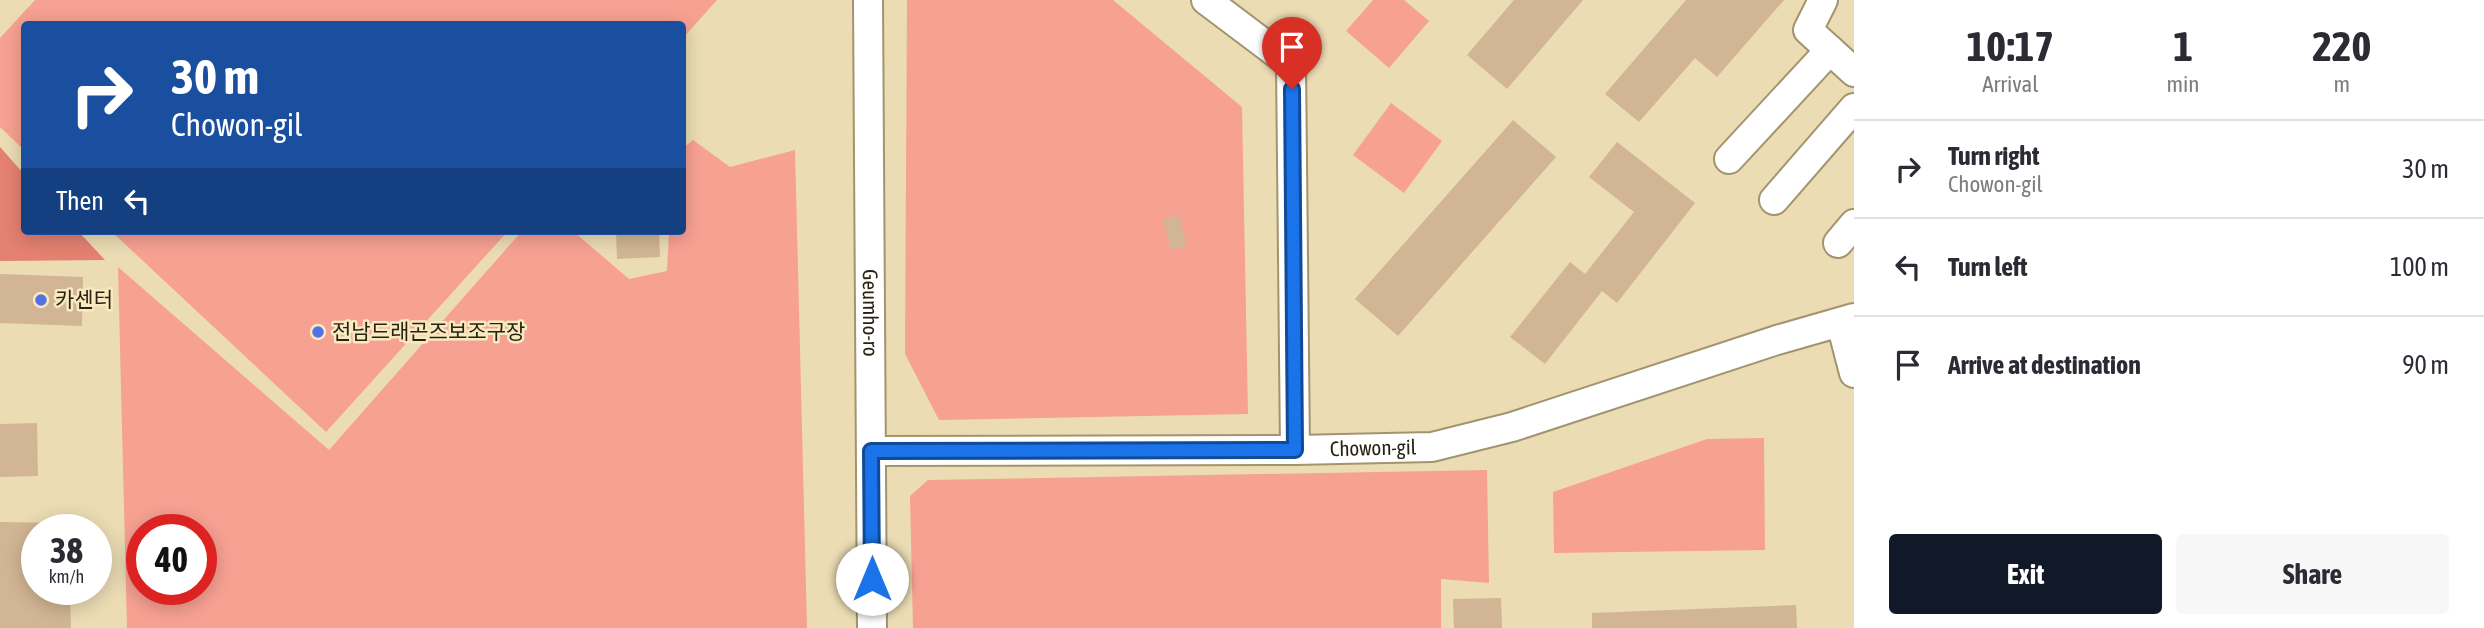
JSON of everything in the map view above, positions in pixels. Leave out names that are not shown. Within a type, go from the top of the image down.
[{"type":"street","name":"Geumho-ro","points":[[868,0],[873,628]]},
{"type":"street","points":[[1206,0],[1292,64],[1295,450]]},
{"type":"street","points":[[1823,0],[1808,30],[1854,72]]},
{"type":"street","points":[[1729,159],[1830,50]]},
{"type":"street","points":[[1774,200],[1854,107]]},
{"type":"street","name":"Chowon-gil","points":[[871,451],[1432,447],[1512,427],[1777,340],[1847,320]]},
{"type":"street","points":[[1847,320],[1854,373]]},
{"type":"shaded area","points":[[35,0],[717,0],[686,35],[686,21],[21,21],[21,147],[0,127],[0,38]]},
{"type":"shaded area","points":[[907,0],[1113,0],[1242,107],[1248,414],[939,420],[905,354]]},
{"type":"shaded area","points":[[1373,0],[1404,0],[1429,21],[1389,68],[1346,31]]},
{"type":"shaded area","points":[[1391,103],[1442,141],[1404,193],[1353,155]]},
{"type":"shaded area","points":[[693,140],[730,167],[795,150],[807,628],[127,628],[126,605],[217,605],[217,514],[126,514],[126,588],[118,267],[329,450],[518,235],[578,235],[629,279],[667,271],[669,235],[686,235],[686,146]]},
{"type":"shaded area","points":[[0,147],[21,171],[21,235],[82,235],[105,260],[0,261]]},
{"type":"shaded area","name":"전남드래곤즈보조구장","points":[[115,235],[504,235],[326,432]]},
{"type":"shaded area","points":[[1764,438],[1765,550],[1554,553],[1553,492],[1707,439]]},
{"type":"shaded area","points":[[1487,470],[1489,583],[1441,579],[1441,628],[913,628],[910,496],[928,480]]},
{"type":"building","points":[[1514,0],[1583,0],[1507,89],[1467,55]]},
{"type":"building","points":[[1686,0],[1784,0],[1717,77],[1695,58],[1639,122],[1605,94]]},
{"type":"building","points":[[1513,120],[1556,157],[1398,336],[1355,299]]},
{"type":"building","points":[[1617,142],[1695,203],[1617,303],[1602,291],[1545,364],[1510,337],[1570,262],[1585,274],[1634,212],[1589,177]]},
{"type":"building","points":[[1179,215],[1187,246],[1171,250],[1163,219]]},
{"type":"building","points":[[616,235],[659,235],[660,257],[617,259]]},
{"type":"building","name":"카센터","points":[[0,274],[83,277],[82,326],[0,323]]},
{"type":"building","points":[[37,423],[38,476],[0,477],[0,424]]},
{"type":"building","points":[[0,522],[21,522],[21,605],[70,605],[71,628],[0,628]]},
{"type":"building","points":[[1501,598],[1502,628],[1454,628],[1453,599]]},
{"type":"building","points":[[1796,605],[1797,628],[1592,628],[1592,613]]},
{"type":"place","name":"카센터","points":[[41,300]]},
{"type":"place","name":"전남드래곤즈보조구장","points":[[318,332]]},
{"type":"route","points":[[872,579],[871,451],[1295,450],[1292,89]]}]
